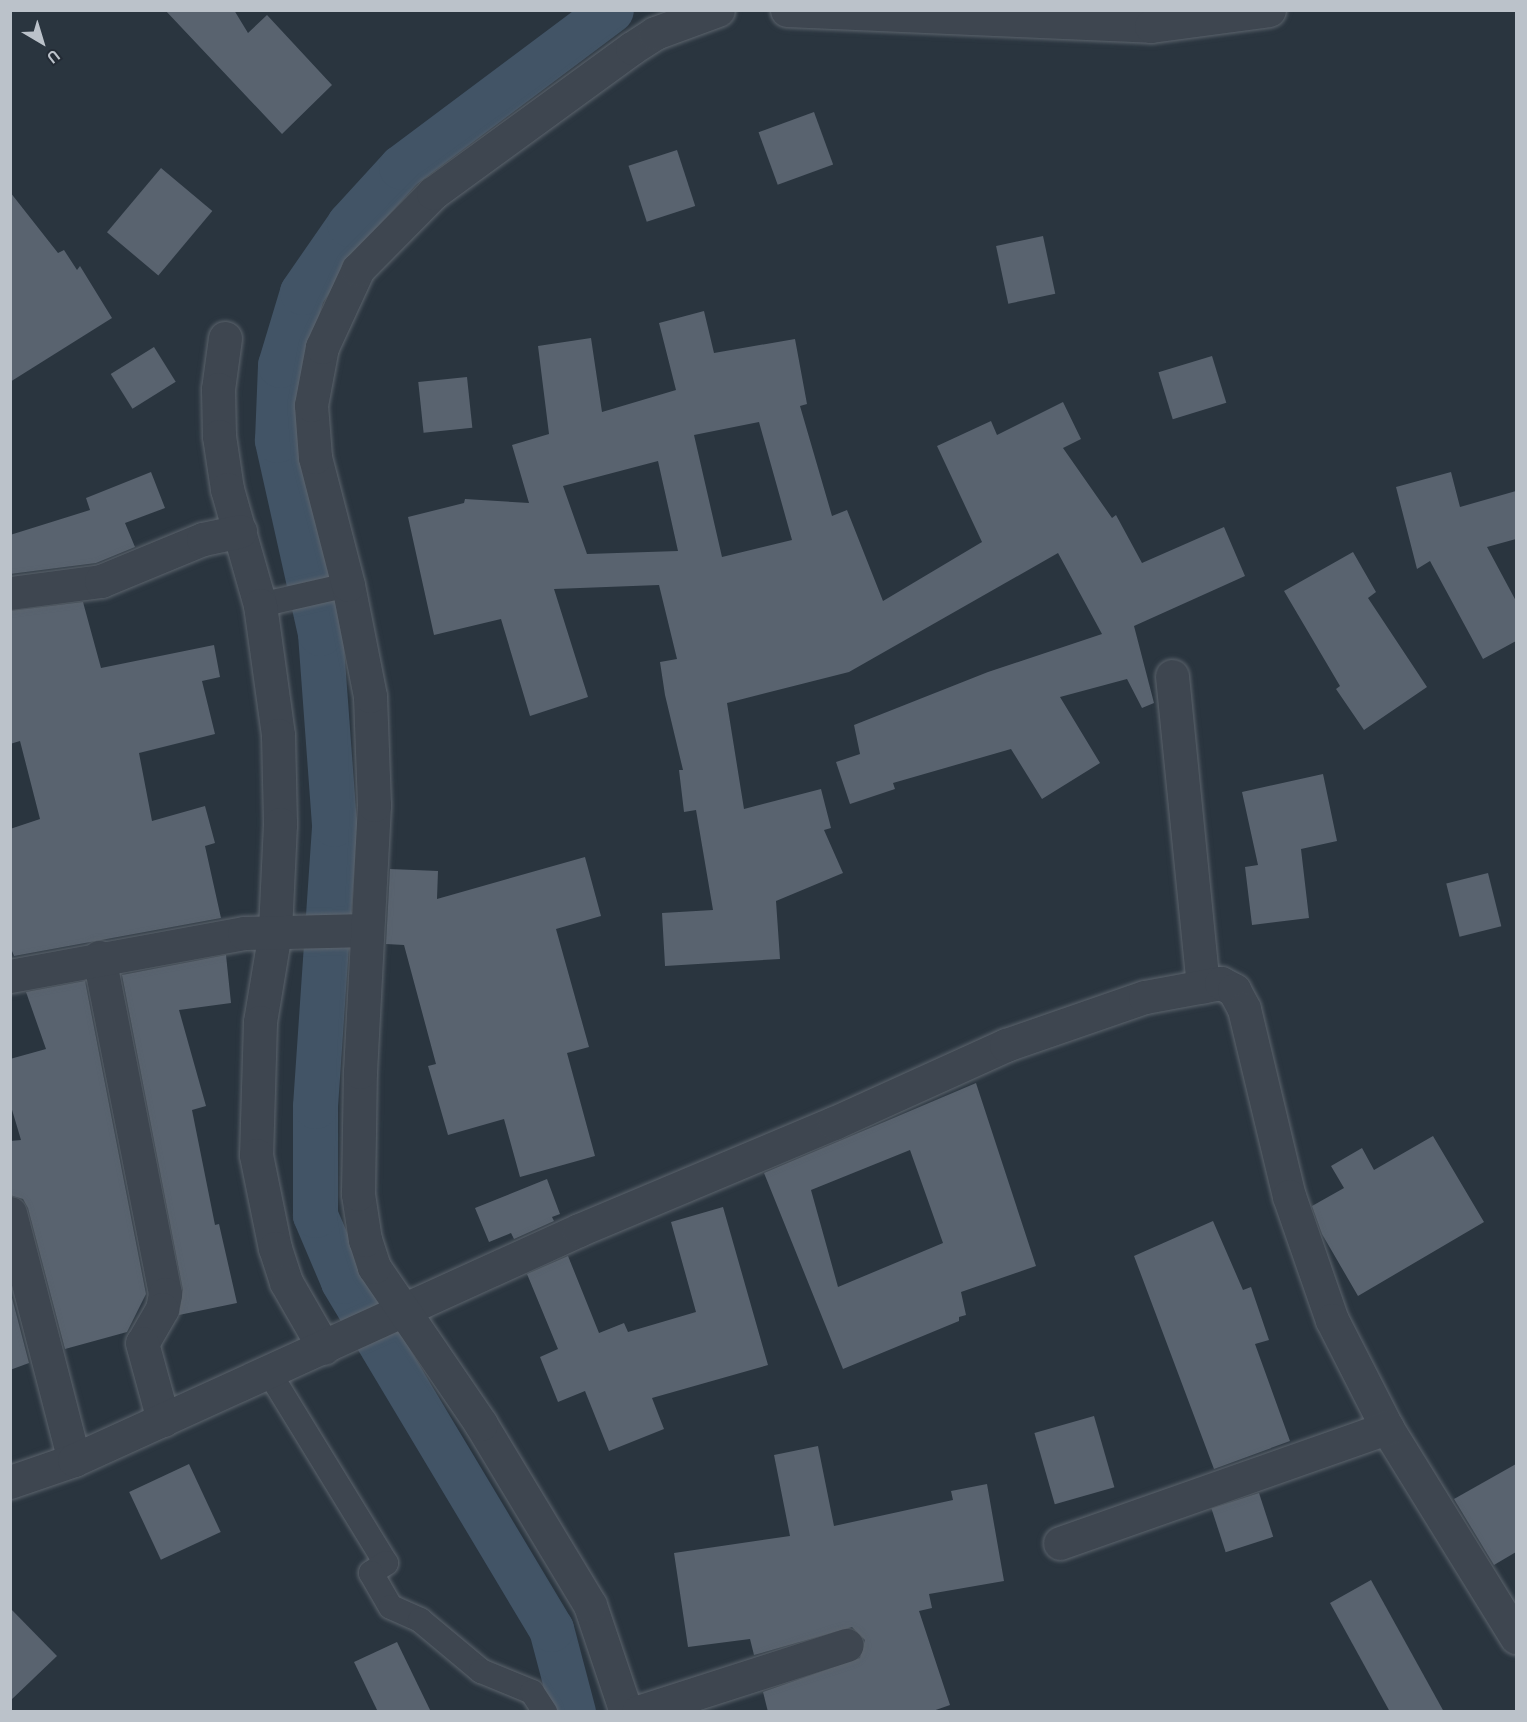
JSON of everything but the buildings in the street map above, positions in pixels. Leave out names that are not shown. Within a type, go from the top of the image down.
[{"type":"street","points":[[626,1712],[590,1605],[481,1424],[392,1314],[374,1268],[358,1194],[361,931],[374,806],[370,696],[335,588],[315,457],[311,405],[322,347],[358,269],[433,193],[655,33],[718,10]]},
{"type":"street","points":[[787,10],[1151,26],[1269,10]]},
{"type":"street","points":[[225,338],[218,389],[219,436],[227,489],[240,531],[270,604],[278,735],[280,824],[289,932],[260,1022],[256,1155],[268,1218],[286,1282],[330,1345]]},
{"type":"street","points":[[10,593],[100,581],[203,539],[240,531]]},
{"type":"street","points":[[1172,676],[1203,986]]},
{"type":"street","points":[[10,976],[99,957],[244,933],[361,931]]},
{"type":"street","points":[[99,957],[165,1294],[162,1309],[142,1343],[163,1420]]},
{"type":"street","points":[[10,1482],[74,1460],[270,1374],[392,1314],[1006,1045],[1145,997],[1221,983],[1234,990],[1245,1009],[1297,1219],[1332,1320],[1387,1428],[1516,1637]]},
{"type":"street","points":[[10,1213],[74,1460]]},
{"type":"street","points":[[1060,1543],[1387,1428]]},
{"type":"street","points":[[638,1712],[848,1645]]},
{"type":"lane","points":[[270,604],[335,588]]},
{"type":"lane","points":[[270,1374],[386,1563],[371,1573],[391,1607],[420,1620],[481,1671],[532,1692],[545,1712]]},
{"type":"waterway","points":[[573,1712],[551,1629],[343,1281],[315,1215],[315,1106],[334,824],[320,633],[277,440],[280,365],[302,292],[349,224],[401,167],[611,10]]}]
